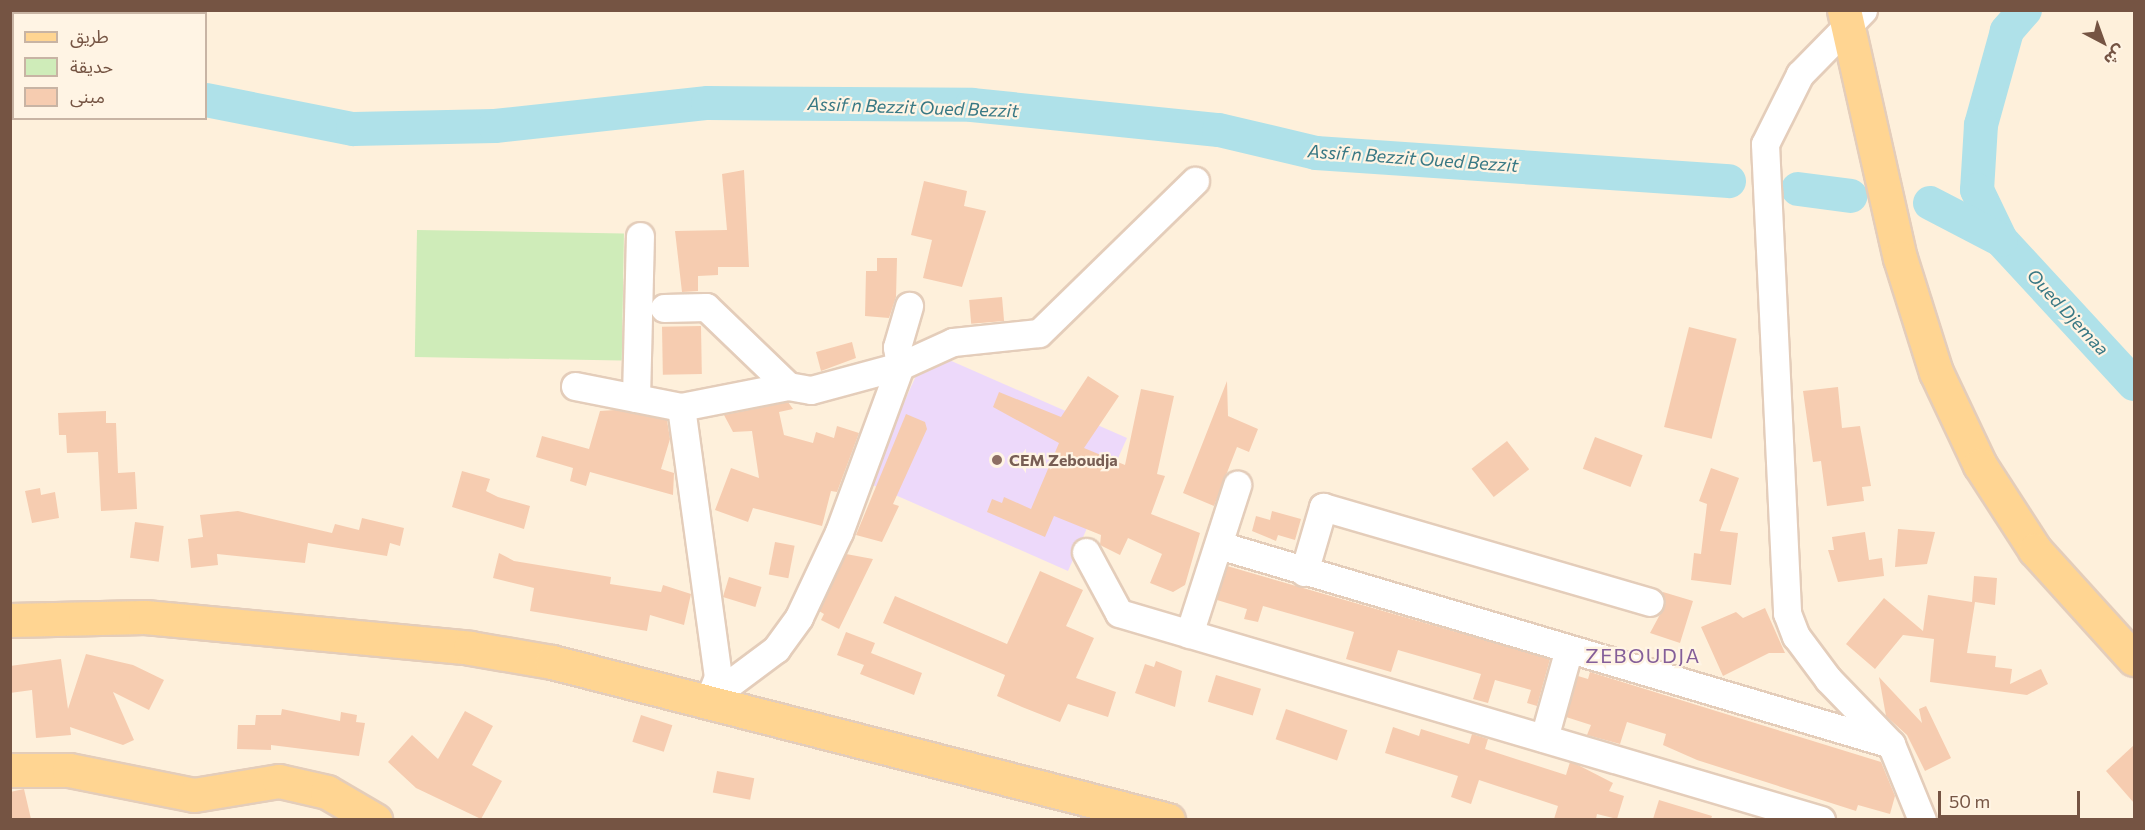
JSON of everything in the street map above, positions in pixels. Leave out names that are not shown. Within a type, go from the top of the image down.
[{"type":"main road","points":[[1851,15],[1900,258],[1936,372],[1980,465],[2035,550],[2134,659]]},
{"type":"main road","points":[[10,620],[145,617],[470,648],[709,699],[1168,819]]},
{"type":"main road","points":[[10,770],[69,770],[194,795],[279,781],[327,792],[375,819]]},
{"type":"street","points":[[1851,15],[1786,94],[1765,144],[1787,613],[1796,636],[1828,679],[1891,744],[1922,819]]},
{"type":"street","points":[[575,386],[681,407],[788,386],[811,390],[900,366],[953,342],[1039,333],[1195,181]]},
{"type":"street","points":[[636,398],[640,236]]},
{"type":"street","points":[[709,699],[776,650],[799,617],[839,532],[900,366],[897,347],[909,306]]},
{"type":"street","points":[[664,308],[706,307],[788,386]]},
{"type":"street","points":[[681,407],[718,677],[709,699]]},
{"type":"street","points":[[1189,634],[1237,485]]},
{"type":"street","points":[[1304,572],[1323,507],[1649,602]]},
{"type":"street","points":[[1219,546],[1568,651],[1891,744]]},
{"type":"street","points":[[1086,552],[1119,613],[1821,819]]},
{"type":"street","points":[[1544,738],[1568,651]]},
{"type":"shaded area","name":"CEM Zeboudja","points":[[940,356],[1127,438],[1068,571],[868,483],[919,369]]},
{"type":"green space","points":[[417,230],[624,234],[622,361],[415,357]]},
{"type":"building","points":[[744,170],[749,267],[718,267],[718,275],[698,276],[698,291],[682,292],[675,231],[727,230],[722,174]]},
{"type":"building","points":[[924,181],[967,191],[964,206],[986,211],[962,287],[923,278],[932,240],[911,235]]},
{"type":"building","points":[[877,258],[897,258],[896,297],[889,318],[865,316],[866,271],[877,271]]},
{"type":"building","points":[[1002,297],[1004,321],[971,324],[969,300]]},
{"type":"building","points":[[701,326],[702,374],[663,375],[662,327]]},
{"type":"building","points":[[1689,327],[1737,339],[1712,439],[1664,427]]},
{"type":"building","points":[[852,342],[856,358],[821,371],[816,352]]},
{"type":"building","points":[[1088,376],[1119,396],[1084,448],[1125,465],[1141,389],[1174,396],[1157,474],[1165,476],[1151,514],[1200,533],[1185,585],[1173,592],[1150,583],[1162,554],[1128,538],[1120,555],[1100,545],[1101,535],[1054,516],[1045,537],[987,512],[992,499],[1002,503],[1004,497],[1031,509],[1059,443],[993,407],[999,392],[1061,417]]},
{"type":"building","points":[[1227,381],[1228,416],[1258,429],[1249,452],[1237,447],[1214,506],[1183,493]]},
{"type":"building","points":[[1838,387],[1842,428],[1860,426],[1871,486],[1862,487],[1864,501],[1827,506],[1821,461],[1813,462],[1803,391]]},
{"type":"building","points":[[788,402],[793,409],[779,412],[784,435],[813,443],[816,432],[834,438],[837,426],[859,433],[837,492],[831,491],[822,526],[753,508],[748,522],[715,510],[731,468],[759,478],[752,431],[733,432],[724,415]]},
{"type":"building","points":[[615,410],[667,420],[670,439],[661,469],[674,473],[673,495],[590,472],[586,486],[570,481],[573,468],[536,457],[542,436],[589,449],[600,411]]},
{"type":"building","points":[[106,411],[106,423],[116,423],[118,473],[135,472],[137,509],[101,511],[98,452],[67,453],[66,435],[59,435],[58,413]]},
{"type":"building","points":[[906,414],[925,422],[927,429],[893,504],[899,506],[882,542],[856,535]]},
{"type":"building","points":[[1595,437],[1643,455],[1630,487],[1583,469]]},
{"type":"building","points":[[1507,441],[1529,469],[1494,497],[1472,469]]},
{"type":"building","points":[[1711,468],[1739,478],[1720,531],[1738,533],[1731,585],[1691,580],[1694,553],[1701,554],[1707,504],[1699,501]]},
{"type":"building","points":[[462,471],[490,479],[486,491],[498,497],[530,506],[524,529],[452,507]]},
{"type":"building","points":[[40,488],[41,495],[55,492],[59,518],[32,523],[25,491]]},
{"type":"building","points":[[238,511],[332,533],[335,524],[359,530],[362,518],[404,528],[400,546],[390,543],[387,556],[308,543],[305,563],[217,554],[218,565],[191,568],[188,539],[203,537],[200,515]]},
{"type":"building","points":[[1272,511],[1301,519],[1295,540],[1278,535],[1276,541],[1252,531],[1256,516],[1270,520]]},
{"type":"building","points":[[135,522],[164,526],[159,562],[130,558]]},
{"type":"building","points":[[1898,529],[1935,532],[1927,564],[1895,567]]},
{"type":"building","points":[[1865,532],[1869,560],[1882,558],[1884,576],[1838,582],[1828,550],[1834,550],[1832,537]]},
{"type":"building","points":[[775,542],[795,546],[788,578],[769,574]]},
{"type":"building","points":[[499,553],[514,561],[611,577],[610,584],[661,592],[663,585],[691,594],[684,625],[650,615],[647,631],[530,611],[534,588],[493,578]]},
{"type":"building","points":[[846,554],[873,559],[839,629],[821,620],[824,614],[819,611]]},
{"type":"building","points":[[1227,566],[1550,659],[1537,706],[1527,703],[1531,690],[1495,680],[1488,703],[1473,699],[1481,674],[1398,650],[1391,672],[1346,659],[1354,632],[1263,606],[1258,622],[1244,619],[1247,609],[1217,600]]},
{"type":"building","points":[[1040,571],[1083,590],[1066,626],[1094,638],[1076,678],[1116,692],[1108,717],[1068,704],[1060,722],[1022,707],[997,696],[1005,675],[883,623],[895,596],[1007,644]]},
{"type":"building","points":[[1974,576],[1997,578],[1995,605],[1975,602],[1967,653],[1996,656],[1995,667],[2012,669],[2010,684],[2041,669],[2048,684],[2027,695],[1930,682],[1934,639],[1903,635],[1875,669],[1846,644],[1884,598],[1923,631],[1928,595],[1972,602]]},
{"type":"building","points":[[729,577],[762,587],[755,607],[723,597]]},
{"type":"building","points":[[1663,592],[1693,601],[1680,643],[1650,633],[1664,607]]},
{"type":"building","points":[[1765,608],[1785,653],[1769,653],[1723,676],[1701,627],[1736,612],[1743,618]]},
{"type":"building","points":[[846,632],[875,643],[871,653],[922,673],[914,695],[860,674],[864,665],[837,655]]},
{"type":"building","points":[[86,654],[133,665],[164,680],[149,710],[113,692],[134,740],[123,745],[70,727],[71,735],[36,738],[32,690],[10,693],[10,666],[61,659],[68,709]]},
{"type":"building","points":[[1156,661],[1182,671],[1175,707],[1135,693],[1145,664],[1154,667]]},
{"type":"building","points":[[1590,672],[1881,762],[1895,796],[1890,814],[1858,805],[1856,811],[1697,760],[1663,745],[1666,734],[1627,722],[1620,744],[1587,735],[1591,725],[1566,717],[1578,676],[1588,679]]},
{"type":"building","points":[[1216,675],[1261,689],[1253,716],[1208,702]]},
{"type":"building","points":[[1879,677],[1922,723],[1919,709],[1926,706],[1951,758],[1925,771],[1907,735],[1886,716]]},
{"type":"building","points":[[282,709],[340,721],[341,712],[357,715],[356,722],[365,723],[359,756],[271,745],[271,750],[237,749],[238,725],[255,725],[256,715],[281,715]]},
{"type":"building","points":[[1286,709],[1347,730],[1337,760],[1276,739]]},
{"type":"building","points":[[465,711],[493,726],[472,765],[502,781],[481,819],[416,788],[388,762],[412,735],[438,759]]},
{"type":"building","points":[[641,715],[672,725],[664,752],[632,742]]},
{"type":"building","points":[[1393,727],[1419,736],[1421,729],[1469,744],[1472,734],[1488,739],[1485,749],[1566,775],[1570,762],[1576,764],[1613,783],[1609,791],[1624,796],[1617,819],[1597,814],[1596,819],[1554,819],[1558,806],[1479,780],[1471,804],[1451,797],[1458,776],[1385,753]]},
{"type":"building","points":[[2134,745],[2134,803],[2106,771]]},
{"type":"building","points":[[717,771],[754,778],[750,800],[713,793]]},
{"type":"building","points":[[24,789],[31,819],[10,819],[10,792]]},
{"type":"building","points":[[1659,800],[1712,816],[1711,819],[1653,819]]},
{"type":"waterway","name":"Oued Djemaa","points":[[2025,10],[2007,31],[1981,125],[1977,190],[2001,240],[2134,384]]},
{"type":"waterway","name":"Assif n Bezzit Oued Bezzit","points":[[207,100],[353,129],[495,126],[708,103],[972,105],[1219,130],[1316,153],[1729,181]]},
{"type":"waterway","points":[[1798,189],[1851,196]]},
{"type":"waterway","points":[[1930,203],[2001,240]]},
{"type":"place","name":"CEM Zeboudja","points":[[997,460]]},
{"type":"district","name":"ZEBOUDJA","points":[[1643,655]]}]
